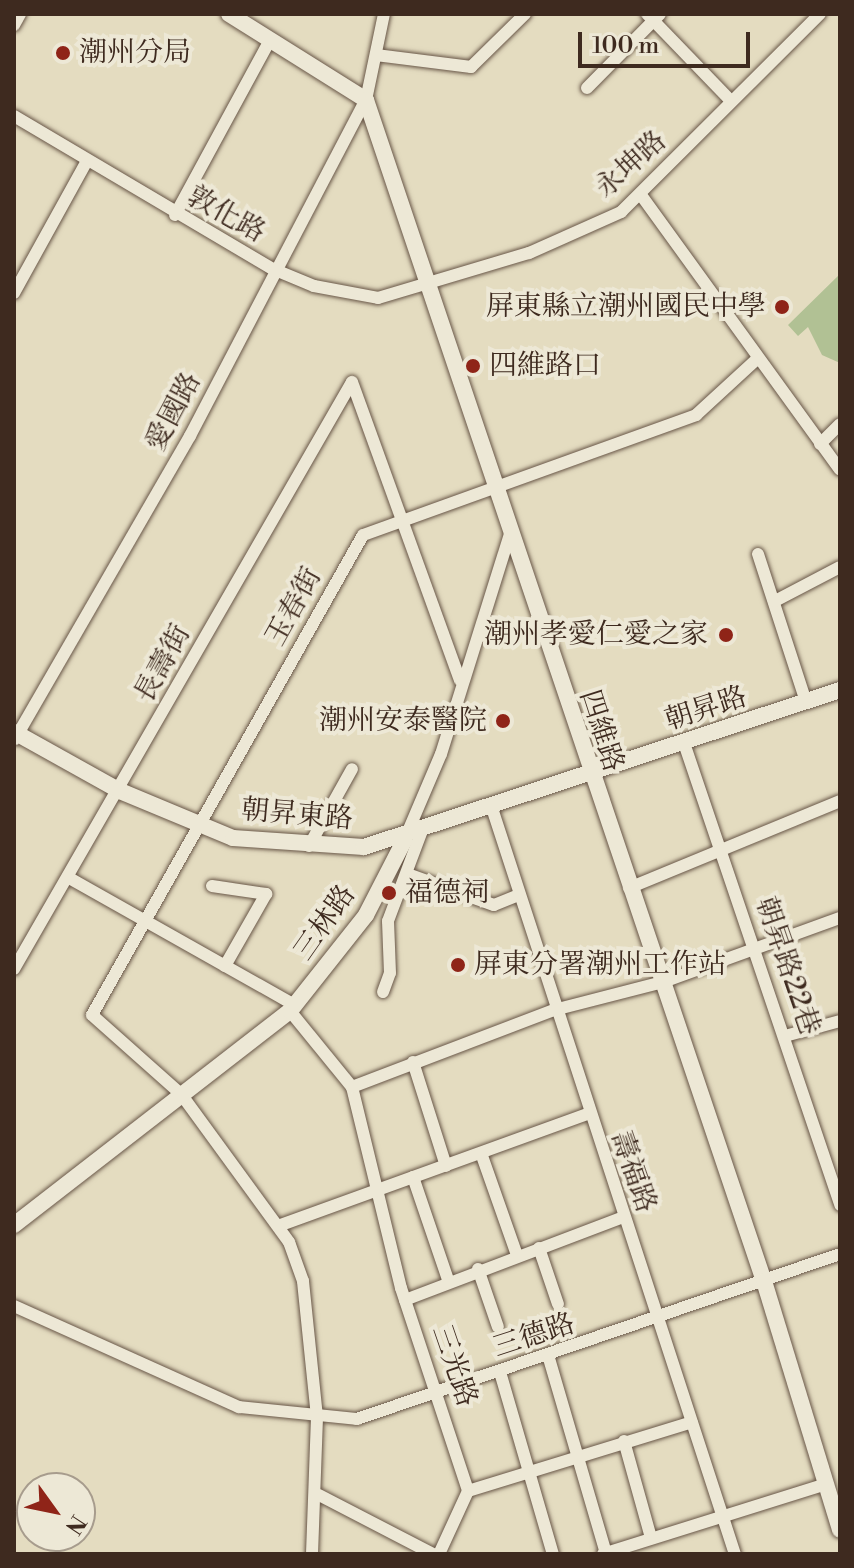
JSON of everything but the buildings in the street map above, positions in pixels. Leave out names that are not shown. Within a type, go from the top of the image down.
[{"type":"main road","points":[[229,14],[246,18],[270,40],[366,100]]},
{"type":"main road","name":"四維路","points":[[366,100],[433,286],[587,775],[663,982],[764,1281],[840,1530]]},
{"type":"main road","name":"朝昇路","points":[[587,775],[840,690]]},
{"type":"main road","name":"朝昇東路","points":[[15,735],[120,791],[196,825],[233,838],[309,846],[405,839],[423,828],[587,775]]},
{"type":"main road","name":"三林路","points":[[14,1225],[293,1008],[366,915],[405,839]]},
{"type":"street","points":[[14,25],[20,14]]},
{"type":"street","name":"愛國路","points":[[15,735],[190,436],[273,269],[366,100],[384,14]]},
{"type":"street","points":[[376,55],[471,67],[525,14]]},
{"type":"street","name":"永坤路","points":[[433,286],[596,226],[641,195],[820,14]]},
{"type":"street","points":[[587,88],[654,16],[731,101]]},
{"type":"street","points":[[175,215],[270,40]]},
{"type":"street","name":"敦化路","points":[[14,116],[175,215],[273,269],[314,286],[378,298],[433,286]]},
{"type":"street","points":[[14,293],[87,161]]},
{"type":"street","points":[[641,195],[840,470]]},
{"type":"street","name":"玉春街","points":[[182,1095],[92,1015],[196,825],[363,535],[696,415],[757,359]]},
{"type":"street","name":"長壽街","points":[[16,970],[71,879],[352,382],[402,522]]},
{"type":"street","points":[[820,444],[840,424]]},
{"type":"street","points":[[402,522],[460,680]]},
{"type":"street","name":"三林路","points":[[405,839],[441,754],[460,680],[511,531]]},
{"type":"street","points":[[758,554],[806,702]]},
{"type":"street","points":[[775,601],[840,567]]},
{"type":"street","name":"朝昇路22巷","points":[[684,743],[840,1205]]},
{"type":"street","points":[[309,846],[352,769]]},
{"type":"street","points":[[629,888],[840,801]]},
{"type":"street","name":"壽福路","points":[[491,805],[516,896],[735,1554]]},
{"type":"street","points":[[383,992],[390,973],[388,921],[410,875],[423,828]]},
{"type":"street","points":[[410,875],[494,905],[516,896]]},
{"type":"street","points":[[71,879],[293,1008],[352,1087],[554,1010],[663,982],[755,946],[840,918]]},
{"type":"street","points":[[212,886],[266,894],[225,966]]},
{"type":"street","points":[[366,915],[388,921]]},
{"type":"street","points":[[785,1036],[840,1021]]},
{"type":"street","points":[[413,1062],[446,1166]]},
{"type":"street","name":"三光路","points":[[352,1087],[405,1300],[440,1396],[468,1491]]},
{"type":"street","points":[[182,1095],[278,1226],[303,1281],[317,1417],[319,1495],[312,1554]]},
{"type":"street","points":[[278,1226],[588,1114]]},
{"type":"street","points":[[481,1153],[517,1255]]},
{"type":"street","points":[[413,1177],[448,1280]]},
{"type":"street","points":[[405,1300],[448,1280],[623,1217]]},
{"type":"street","points":[[539,1248],[558,1304]]},
{"type":"street","name":"三德路","points":[[14,1306],[131,1364],[239,1407],[357,1419],[440,1396],[500,1372],[659,1320],[840,1254]]},
{"type":"street","points":[[478,1269],[498,1327]]},
{"type":"street","points":[[548,1355],[604,1553],[826,1484]]},
{"type":"street","points":[[500,1372],[527,1474],[553,1554]]},
{"type":"street","points":[[319,1495],[436,1554],[468,1491],[527,1474],[574,1455],[692,1422]]},
{"type":"street","points":[[624,1441],[651,1538]]},
{"type":"green space","points":[[840,274],[840,363],[822,355],[808,327],[798,336],[788,325]]},
{"type":"place","name":"潮州分局","points":[[63,53]]},
{"type":"place","name":"屏東縣立潮州國民中學","points":[[782,307]]},
{"type":"place","name":"四維路口","points":[[473,366]]},
{"type":"place","name":"潮州孝愛仁愛之家","points":[[726,635]]},
{"type":"place","name":"潮州安泰醫院","points":[[503,721]]},
{"type":"place","name":"福德祠","points":[[389,893]]},
{"type":"place","name":"屏東分署潮州工作站","points":[[458,965]]}]
